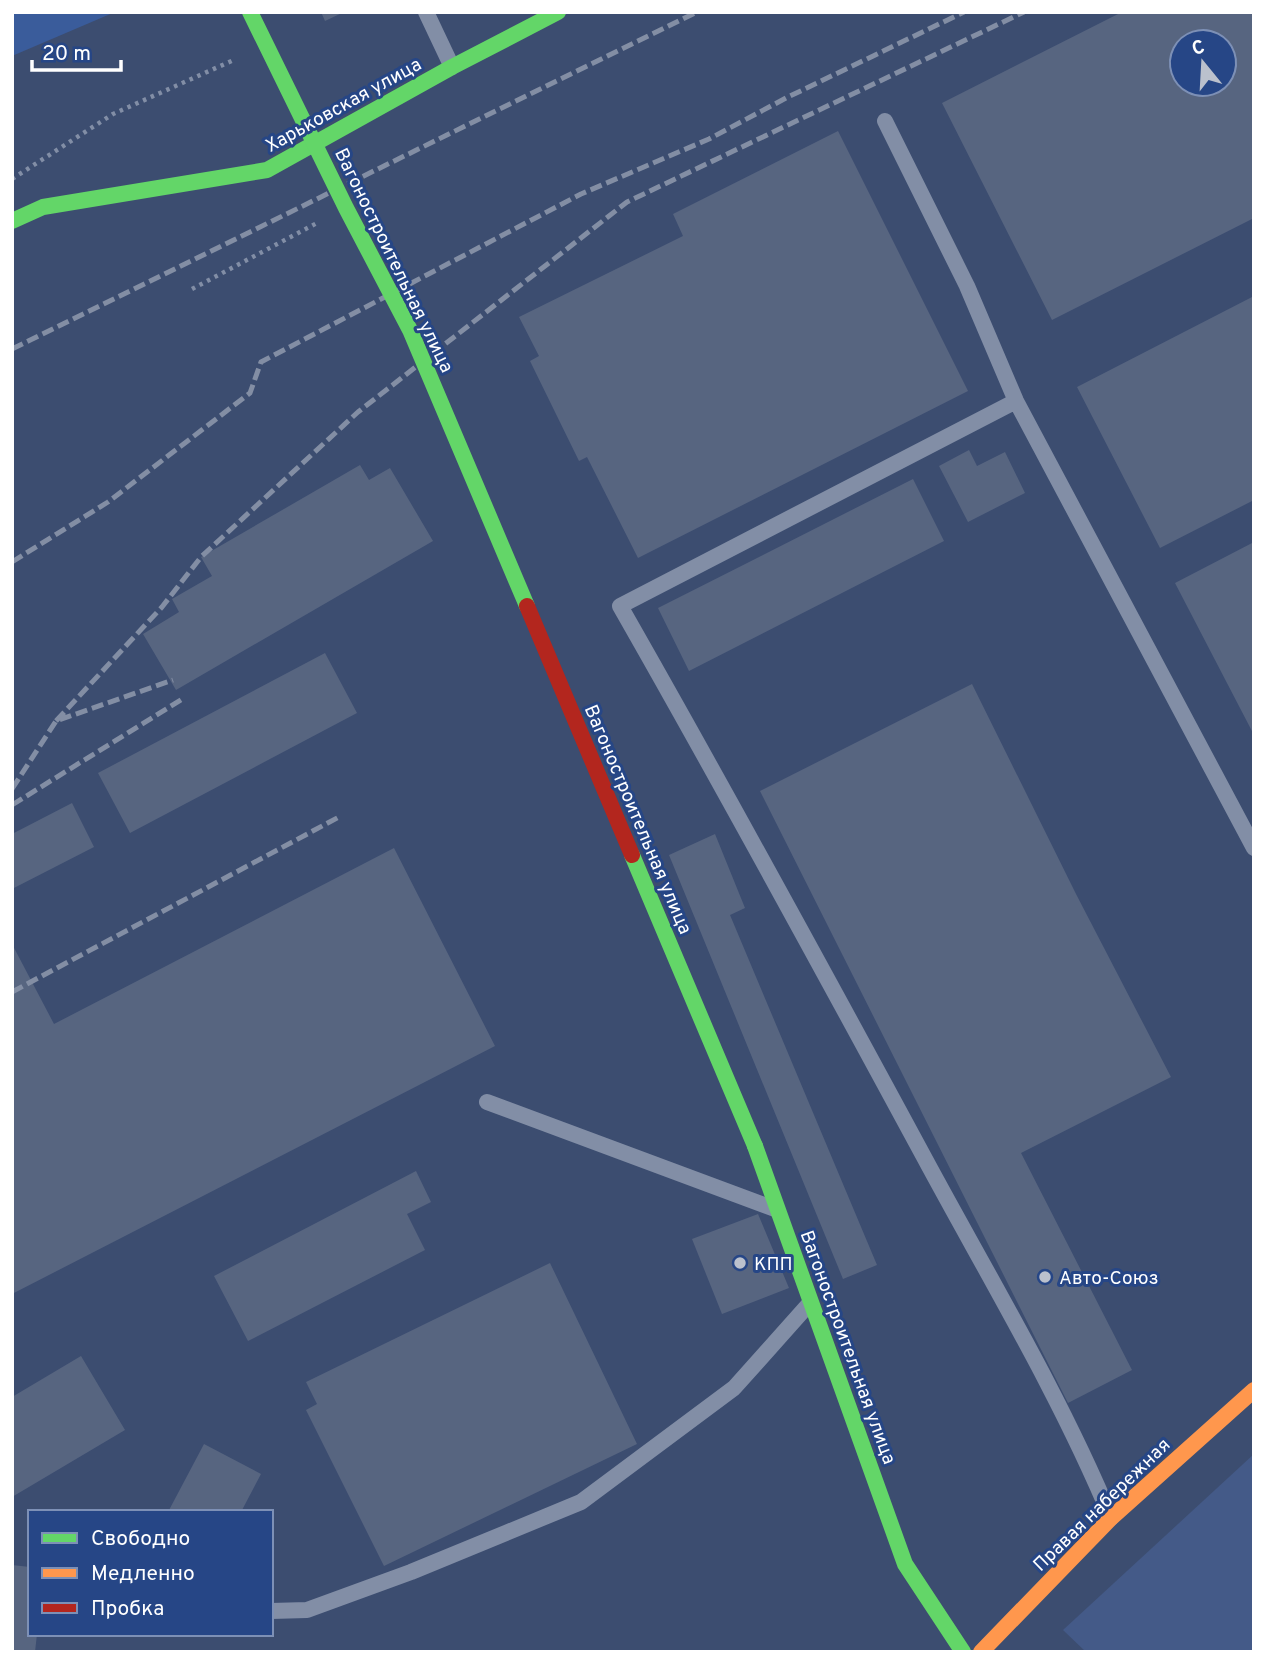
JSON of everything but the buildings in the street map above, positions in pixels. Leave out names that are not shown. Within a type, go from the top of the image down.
[{"type":"main road","name":"Вагоностроительная улица","points":[[250,12],[346,208],[410,330],[754,1146],[905,1564],[963,1652]]},
{"type":"main road","name":"Харьковская улица","points":[[12,220],[43,207],[267,170],[452,67],[558,12]]},
{"type":"main road","name":"Правая набережная","points":[[981,1652],[1111,1518],[1254,1390]]},
{"type":"lane","points":[[426,12],[452,67]]},
{"type":"lane","points":[[885,121],[967,286],[1016,401],[1254,848]]},
{"type":"lane","points":[[1016,401],[620,606],[711,765],[1027,1345],[1096,1480],[1111,1518]]},
{"type":"lane","points":[[487,1102],[777,1210]]},
{"type":"lane","points":[[273,1611],[307,1610],[411,1572],[581,1502],[734,1388],[811,1302]]},
{"type":"path","points":[[12,179],[113,114],[265,46]]},
{"type":"path","points":[[192,289],[346,208]]},
{"type":"shaded area","points":[[12,12],[115,12],[12,56]]},
{"type":"shaded area","points":[[1254,1454],[1254,1652],[1086,1652],[1063,1630]]},
{"type":"railway","points":[[12,349],[697,12]]},
{"type":"railway","points":[[12,562],[108,502],[250,393],[261,362],[581,194],[709,139],[786,98],[964,12]]},
{"type":"railway","points":[[56,721],[162,607],[201,557],[358,412],[627,202],[1024,12]]},
{"type":"railway","points":[[12,789],[56,721],[173,680]]},
{"type":"railway","points":[[12,805],[184,698]]},
{"type":"railway","points":[[12,992],[339,817]]},
{"type":"traffic: fast","points":[[250,12],[346,208],[410,330],[527,606]]},
{"type":"traffic: fast","points":[[12,221],[43,207],[267,170],[452,67],[558,12]]},
{"type":"traffic: fast","points":[[632,855],[755,1146]]},
{"type":"traffic: fast","points":[[755,1146],[905,1564],[963,1652]]},
{"type":"traffic: slow","points":[[981,1652],[1111,1518],[1254,1390]]},
{"type":"traffic: jam","points":[[527,606],[632,855]]},
{"type":"place","name":"КПП","points":[[740,1263]]},
{"type":"place","name":"Авто-Союз","points":[[1045,1277]]}]
